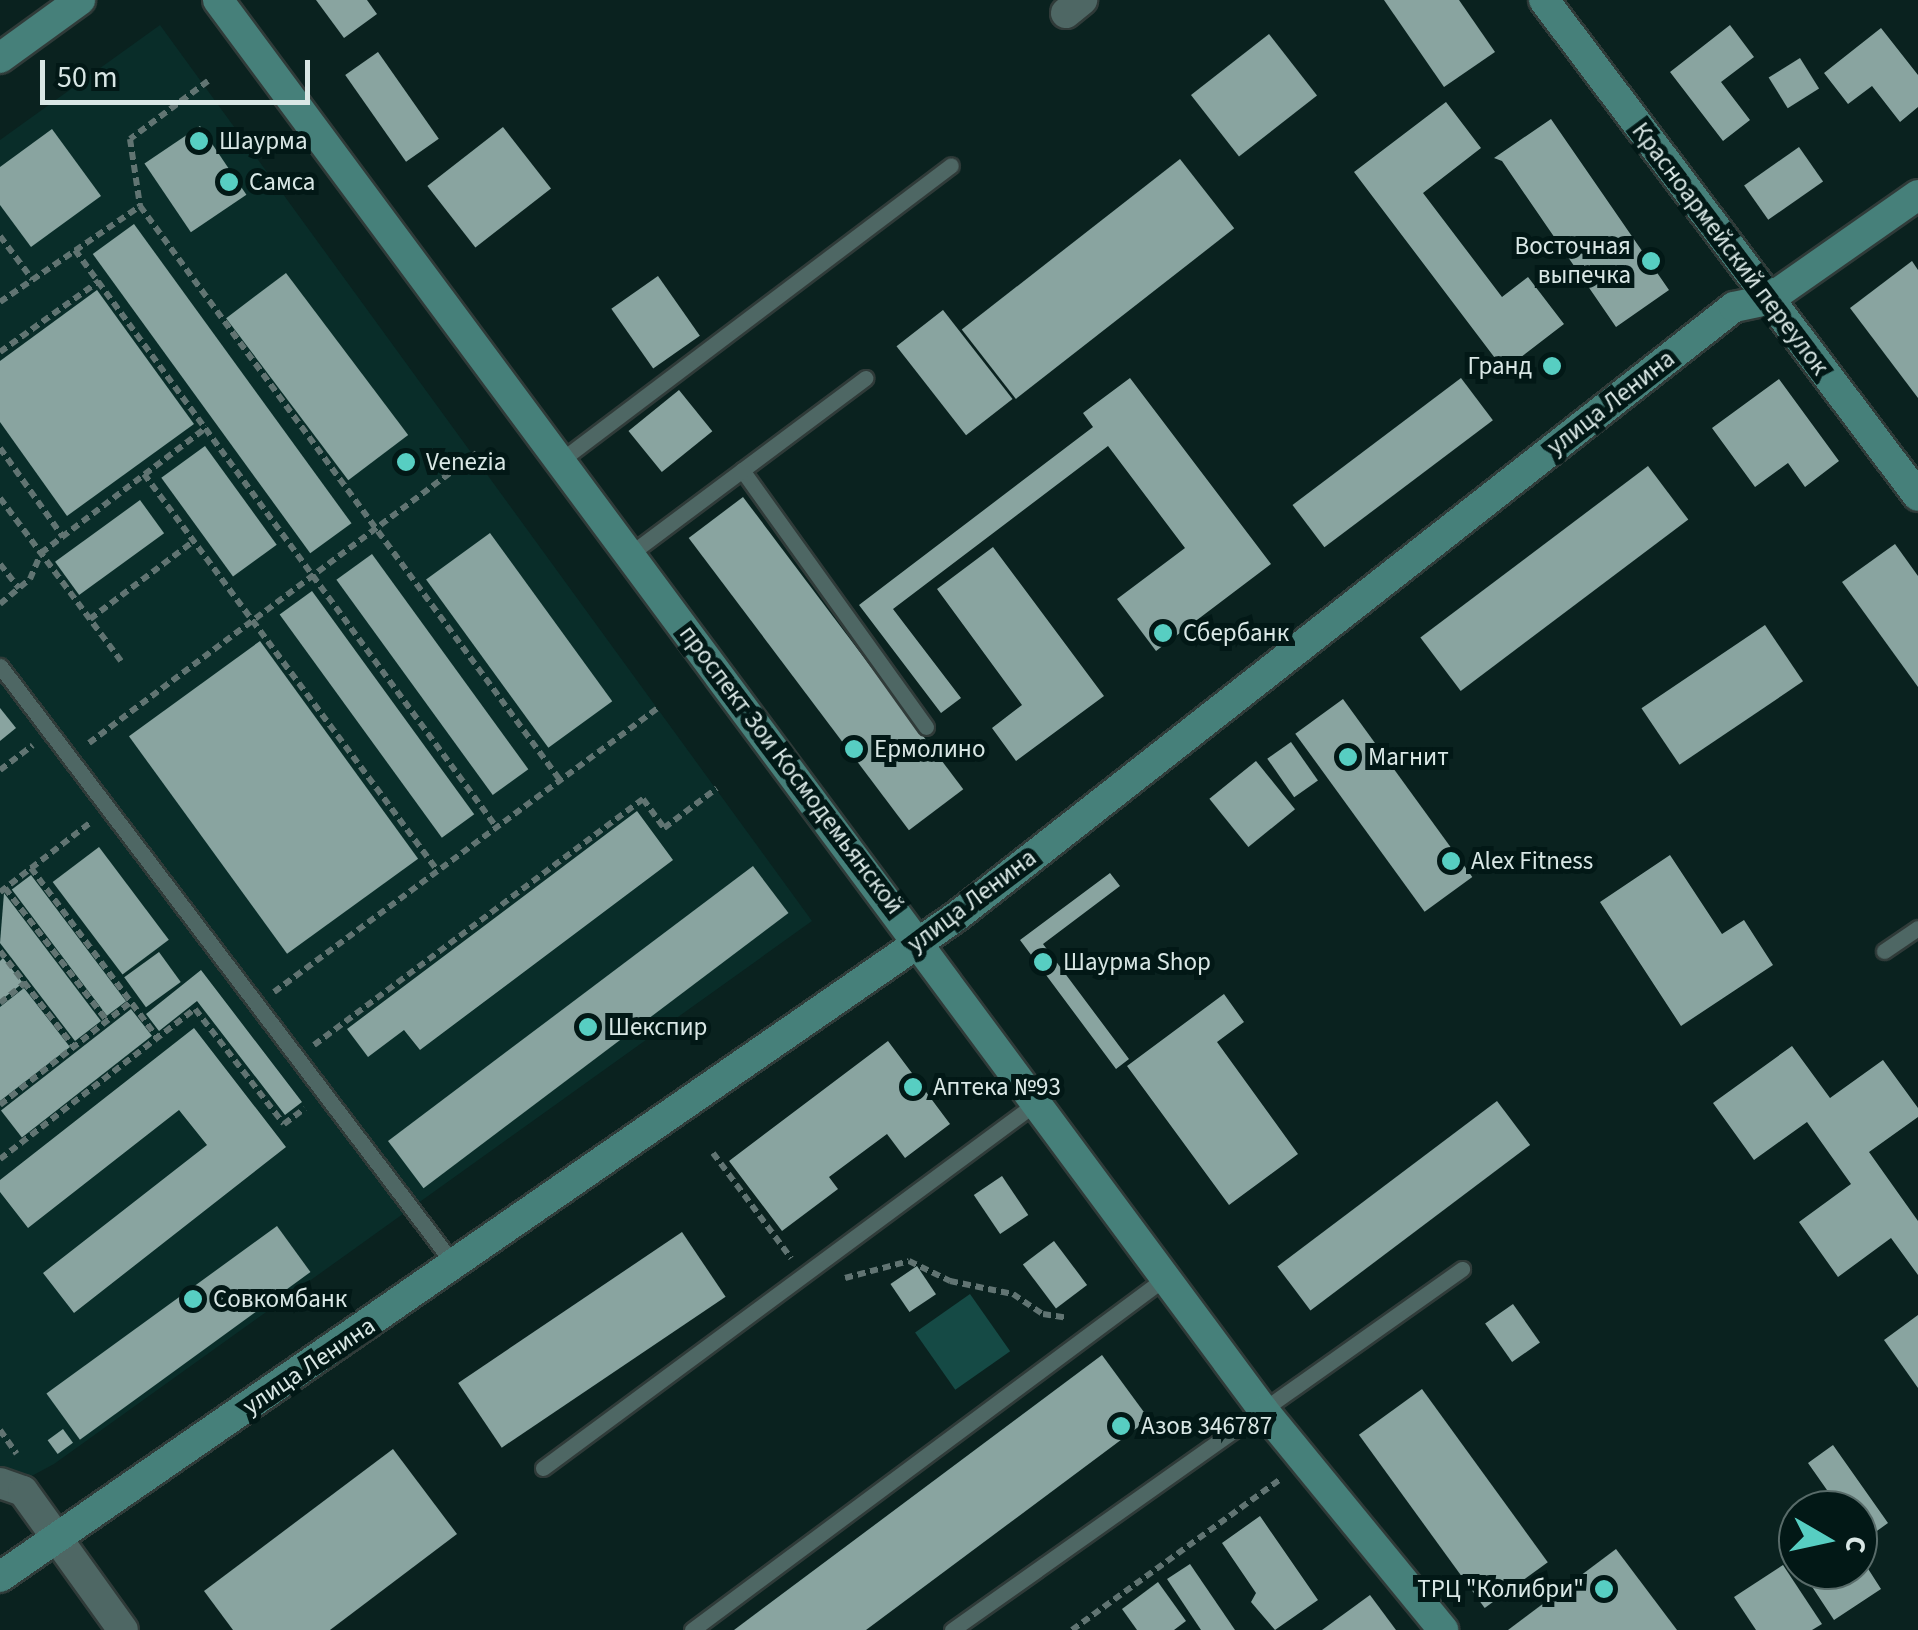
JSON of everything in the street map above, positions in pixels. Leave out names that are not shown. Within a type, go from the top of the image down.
[{"type":"street","points":[[0,58],[80,0]]},
{"type":"street","name":"проспект Зои Космодемьянской","points":[[218,0],[1264,1411],[1444,1630]]},
{"type":"street","name":"Красноармейский переулок","points":[[1544,0],[1918,496]]},
{"type":"street","name":"улица Ленина","points":[[0,1577],[456,1266],[918,943],[1734,307],[1768,300],[1917,197]]},
{"type":"street","points":[[0,1483],[23,1491],[123,1630]]},
{"type":"lane","points":[[560,461],[951,165]]},
{"type":"lane","points":[[630,554],[864,378]]},
{"type":"lane","points":[[742,470],[926,726]]},
{"type":"lane","points":[[0,666],[456,1266]]},
{"type":"lane","points":[[1884,952],[1918,928]]},
{"type":"lane","points":[[543,1468],[1036,1103]]},
{"type":"lane","points":[[952,1630],[1462,1269]]},
{"type":"lane","points":[[692,1630],[1166,1278]]},
{"type":"path","points":[[208,80],[130,139],[140,206],[560,780]]},
{"type":"path","points":[[0,302],[140,206]]},
{"type":"path","points":[[0,236],[32,279]]},
{"type":"path","points":[[75,250],[315,574],[496,828]]},
{"type":"path","points":[[0,260],[11,251]]},
{"type":"path","points":[[0,352],[99,281]]},
{"type":"path","points":[[0,604],[18,588],[41,553],[207,428]]},
{"type":"path","points":[[0,448],[63,537]]},
{"type":"path","points":[[69,758],[476,453]]},
{"type":"path","points":[[144,474],[438,871]]},
{"type":"path","points":[[0,498],[121,661]]},
{"type":"path","points":[[90,619],[194,542]]},
{"type":"path","points":[[0,564],[18,588]]},
{"type":"path","points":[[257,1005],[659,708]]},
{"type":"path","points":[[0,770],[50,732]]},
{"type":"path","points":[[297,1058],[643,799],[664,828],[717,788]]},
{"type":"path","points":[[107,1022],[2,890],[108,809]]},
{"type":"path","points":[[31,868],[157,1037]]},
{"type":"path","points":[[1,955],[74,1047]]},
{"type":"path","points":[[0,1003],[25,983]]},
{"type":"path","points":[[0,1105],[131,1002]]},
{"type":"path","points":[[0,1158],[195,1009],[284,1124],[324,1093]]},
{"type":"path","points":[[714,1153],[793,1261],[818,1280],[844,1278],[909,1260],[950,1281],[1013,1294],[1043,1314],[1070,1318],[1087,1310]]},
{"type":"path","points":[[1072,1630],[1287,1474]]},
{"type":"shaded area","points":[[160,25],[812,921],[54,1464],[0,1493],[0,140]]},
{"type":"shaded area","points":[[970,1294],[1010,1351],[955,1390],[915,1332]]},
{"type":"building","points":[[316,0],[367,0],[377,14],[344,38]]},
{"type":"building","points":[[1384,0],[1459,0],[1495,52],[1444,87]]},
{"type":"building","points":[[1730,25],[1754,57],[1721,82],[1750,120],[1723,141],[1670,72]]},
{"type":"building","points":[[1881,28],[1918,75],[1918,107],[1900,122],[1872,86],[1848,104],[1824,73]]},
{"type":"building","points":[[1269,34],[1317,95],[1239,156],[1191,95]]},
{"type":"building","points":[[378,52],[439,139],[406,162],[345,75]]},
{"type":"building","points":[[1800,58],[1819,89],[1788,108],[1769,78]]},
{"type":"building","points":[[1446,102],[1481,148],[1423,193],[1502,297],[1528,277],[1564,324],[1504,370],[1354,172]]},
{"type":"building","points":[[1551,119],[1669,290],[1616,327],[1502,161],[1494,158]]},
{"type":"building","points":[[200,126],[246,195],[191,232],[144,163]]},
{"type":"building","points":[[503,127],[551,188],[475,248],[427,186]]},
{"type":"building","points":[[52,129],[101,196],[31,247],[0,205],[0,167]]},
{"type":"building","points":[[1799,147],[1823,181],[1768,220],[1744,185]]},
{"type":"building","points":[[1180,159],[1234,228],[1016,399],[962,330]]},
{"type":"building","points":[[134,224],[351,523],[310,553],[93,254]]},
{"type":"building","points":[[1912,261],[1918,270],[1918,398],[1850,308]]},
{"type":"building","points":[[286,273],[408,435],[348,480],[226,318]]},
{"type":"building","points":[[658,276],[700,336],[653,368],[611,309]]},
{"type":"building","points":[[97,290],[194,424],[67,516],[0,422],[0,361]]},
{"type":"building","points":[[943,310],[1013,399],[966,435],[897,346]]},
{"type":"building","points":[[1130,378],[1271,564],[1156,651],[1117,599],[1185,548],[1108,446],[893,609],[961,698],[941,713],[859,605],[1093,427],[1083,413]]},
{"type":"building","points":[[1461,378],[1493,420],[1324,547],[1292,505]]},
{"type":"building","points":[[1779,379],[1839,461],[1805,487],[1788,463],[1755,487],[1712,428]]},
{"type":"building","points":[[679,390],[712,431],[662,472],[628,431]]},
{"type":"building","points":[[205,446],[277,545],[233,576],[161,478]]},
{"type":"building","points":[[1648,466],[1688,520],[1461,691],[1420,638]]},
{"type":"building","points":[[743,497],[963,789],[909,830],[689,538]]},
{"type":"building","points":[[140,500],[164,533],[79,595],[55,562]]},
{"type":"building","points":[[490,533],[612,701],[548,748],[426,579]]},
{"type":"building","points":[[1895,544],[1918,576],[1918,687],[1842,582]]},
{"type":"building","points":[[993,547],[1104,696],[1016,761],[992,728],[1022,705],[937,589]]},
{"type":"building","points":[[372,554],[528,769],[493,795],[336,580]]},
{"type":"building","points":[[312,591],[474,814],[442,838],[280,615]]},
{"type":"building","points":[[1765,625],[1803,681],[1679,765],[1641,708]]},
{"type":"building","points":[[260,641],[418,859],[287,954],[129,736]]},
{"type":"building","points":[[1343,699],[1472,877],[1425,912],[1295,734]]},
{"type":"building","points":[[0,708],[16,728],[0,741]]},
{"type":"building","points":[[1291,742],[1318,781],[1294,797],[1267,759]]},
{"type":"building","points":[[1256,761],[1295,809],[1248,847],[1209,799]]},
{"type":"building","points":[[637,811],[673,860],[420,1050],[404,1030],[368,1057],[347,1029]]},
{"type":"building","points":[[99,847],[169,940],[122,975],[53,882]]},
{"type":"building","points":[[1670,855],[1722,934],[1744,920],[1773,965],[1681,1026],[1600,902]]},
{"type":"building","name":"Шекспир","points":[[753,866],[789,913],[424,1188],[388,1141]]},
{"type":"building","points":[[1110,873],[1120,886],[1043,944],[1129,1059],[1116,1069],[1020,940]]},
{"type":"building","points":[[31,875],[126,1001],[107,1016],[12,889]]},
{"type":"building","points":[[4,893],[101,1021],[75,1041],[0,943]]},
{"type":"building","points":[[159,952],[181,982],[146,1007],[124,977]]},
{"type":"building","points":[[3,958],[23,983],[0,1001],[0,961]]},
{"type":"building","points":[[201,970],[302,1102],[285,1115],[197,1001],[159,1031],[146,1014]]},
{"type":"building","points":[[24,988],[70,1047],[0,1101],[0,1007]]},
{"type":"building","points":[[1224,994],[1244,1022],[1217,1042],[1298,1154],[1229,1205],[1127,1066]]},
{"type":"building","points":[[131,1009],[152,1036],[22,1137],[1,1111]]},
{"type":"building","points":[[194,1028],[286,1147],[74,1313],[43,1273],[207,1145],[179,1110],[28,1228],[0,1192],[0,1180]]},
{"type":"building","points":[[888,1041],[950,1124],[905,1158],[887,1134],[829,1177],[838,1189],[782,1231],[729,1161]]},
{"type":"building","points":[[1792,1046],[1830,1098],[1883,1060],[1918,1108],[1918,1117],[1869,1152],[1918,1221],[1918,1275],[1891,1238],[1838,1277],[1799,1222],[1851,1184],[1807,1122],[1754,1160],[1713,1103]]},
{"type":"building","points":[[1497,1101],[1530,1145],[1310,1310],[1277,1266]]},
{"type":"building","points":[[1002,1176],[1028,1215],[1000,1234],[974,1195]]},
{"type":"building","points":[[277,1226],[311,1272],[80,1440],[46,1394]]},
{"type":"building","points":[[682,1232],[726,1297],[502,1448],[458,1383]]},
{"type":"building","points":[[1054,1241],[1087,1285],[1056,1308],[1023,1264]]},
{"type":"building","points":[[917,1266],[936,1294],[909,1312],[890,1284]]},
{"type":"building","points":[[1513,1304],[1540,1343],[1512,1362],[1485,1324]]},
{"type":"building","points":[[1918,1315],[1918,1388],[1884,1340]]},
{"type":"building","points":[[1102,1355],[1149,1419],[866,1630],[734,1630]]},
{"type":"building","points":[[1422,1389],[1548,1562],[1485,1608],[1359,1435]]},
{"type":"building","points":[[63,1429],[73,1443],[58,1454],[48,1440]]},
{"type":"building","points":[[1833,1445],[1865,1490],[1827,1490],[1808,1463]]},
{"type":"building","points":[[393,1449],[457,1534],[330,1630],[233,1630],[204,1591]]},
{"type":"building","points":[[1878,1509],[1888,1523],[1878,1530]]},
{"type":"building","points":[[1260,1516],[1318,1600],[1275,1630],[1251,1602],[1256,1593],[1222,1543]]},
{"type":"building","name":"ТРЦ \"Колибри\"","points":[[1616,1549],[1677,1630],[1508,1630]]},
{"type":"building","points":[[1190,1564],[1235,1630],[1201,1630],[1167,1579]]},
{"type":"building","points":[[1778,1568],[1778,1590],[1800,1590],[1822,1624],[1812,1630],[1756,1630],[1734,1597]]},
{"type":"building","points":[[1158,1582],[1186,1621],[1174,1630],[1137,1630],[1122,1609]]},
{"type":"building","points":[[1878,1584],[1881,1589],[1834,1620],[1814,1590],[1878,1590]]},
{"type":"building","points":[[1370,1595],[1396,1630],[1322,1630]]},
{"type":"place","name":"Шаурма","points":[[199,141]]},
{"type":"place","name":"Самса","points":[[229,182]]},
{"type":"place","name":"Восточная выпечка","points":[[1651,261]]},
{"type":"place","name":"Гранд","points":[[1552,366]]},
{"type":"place","name":"Venezia","points":[[406,462]]},
{"type":"place","name":"Сбербанк","points":[[1163,633]]},
{"type":"place","name":"Ермолино","points":[[854,749]]},
{"type":"place","name":"Магнит","points":[[1348,757]]},
{"type":"place","name":"Alex Fitness","points":[[1451,861]]},
{"type":"place","name":"Шаурма Shop","points":[[1043,962]]},
{"type":"place","name":"Шекспир","points":[[588,1027]]},
{"type":"place","name":"Аптека №93","points":[[913,1087]]},
{"type":"place","name":"Совкомбанк","points":[[193,1299]]},
{"type":"place","name":"Азов 346787","points":[[1121,1426]]},
{"type":"place","name":"ТРЦ \"Колибри\"","points":[[1604,1589]]}]
